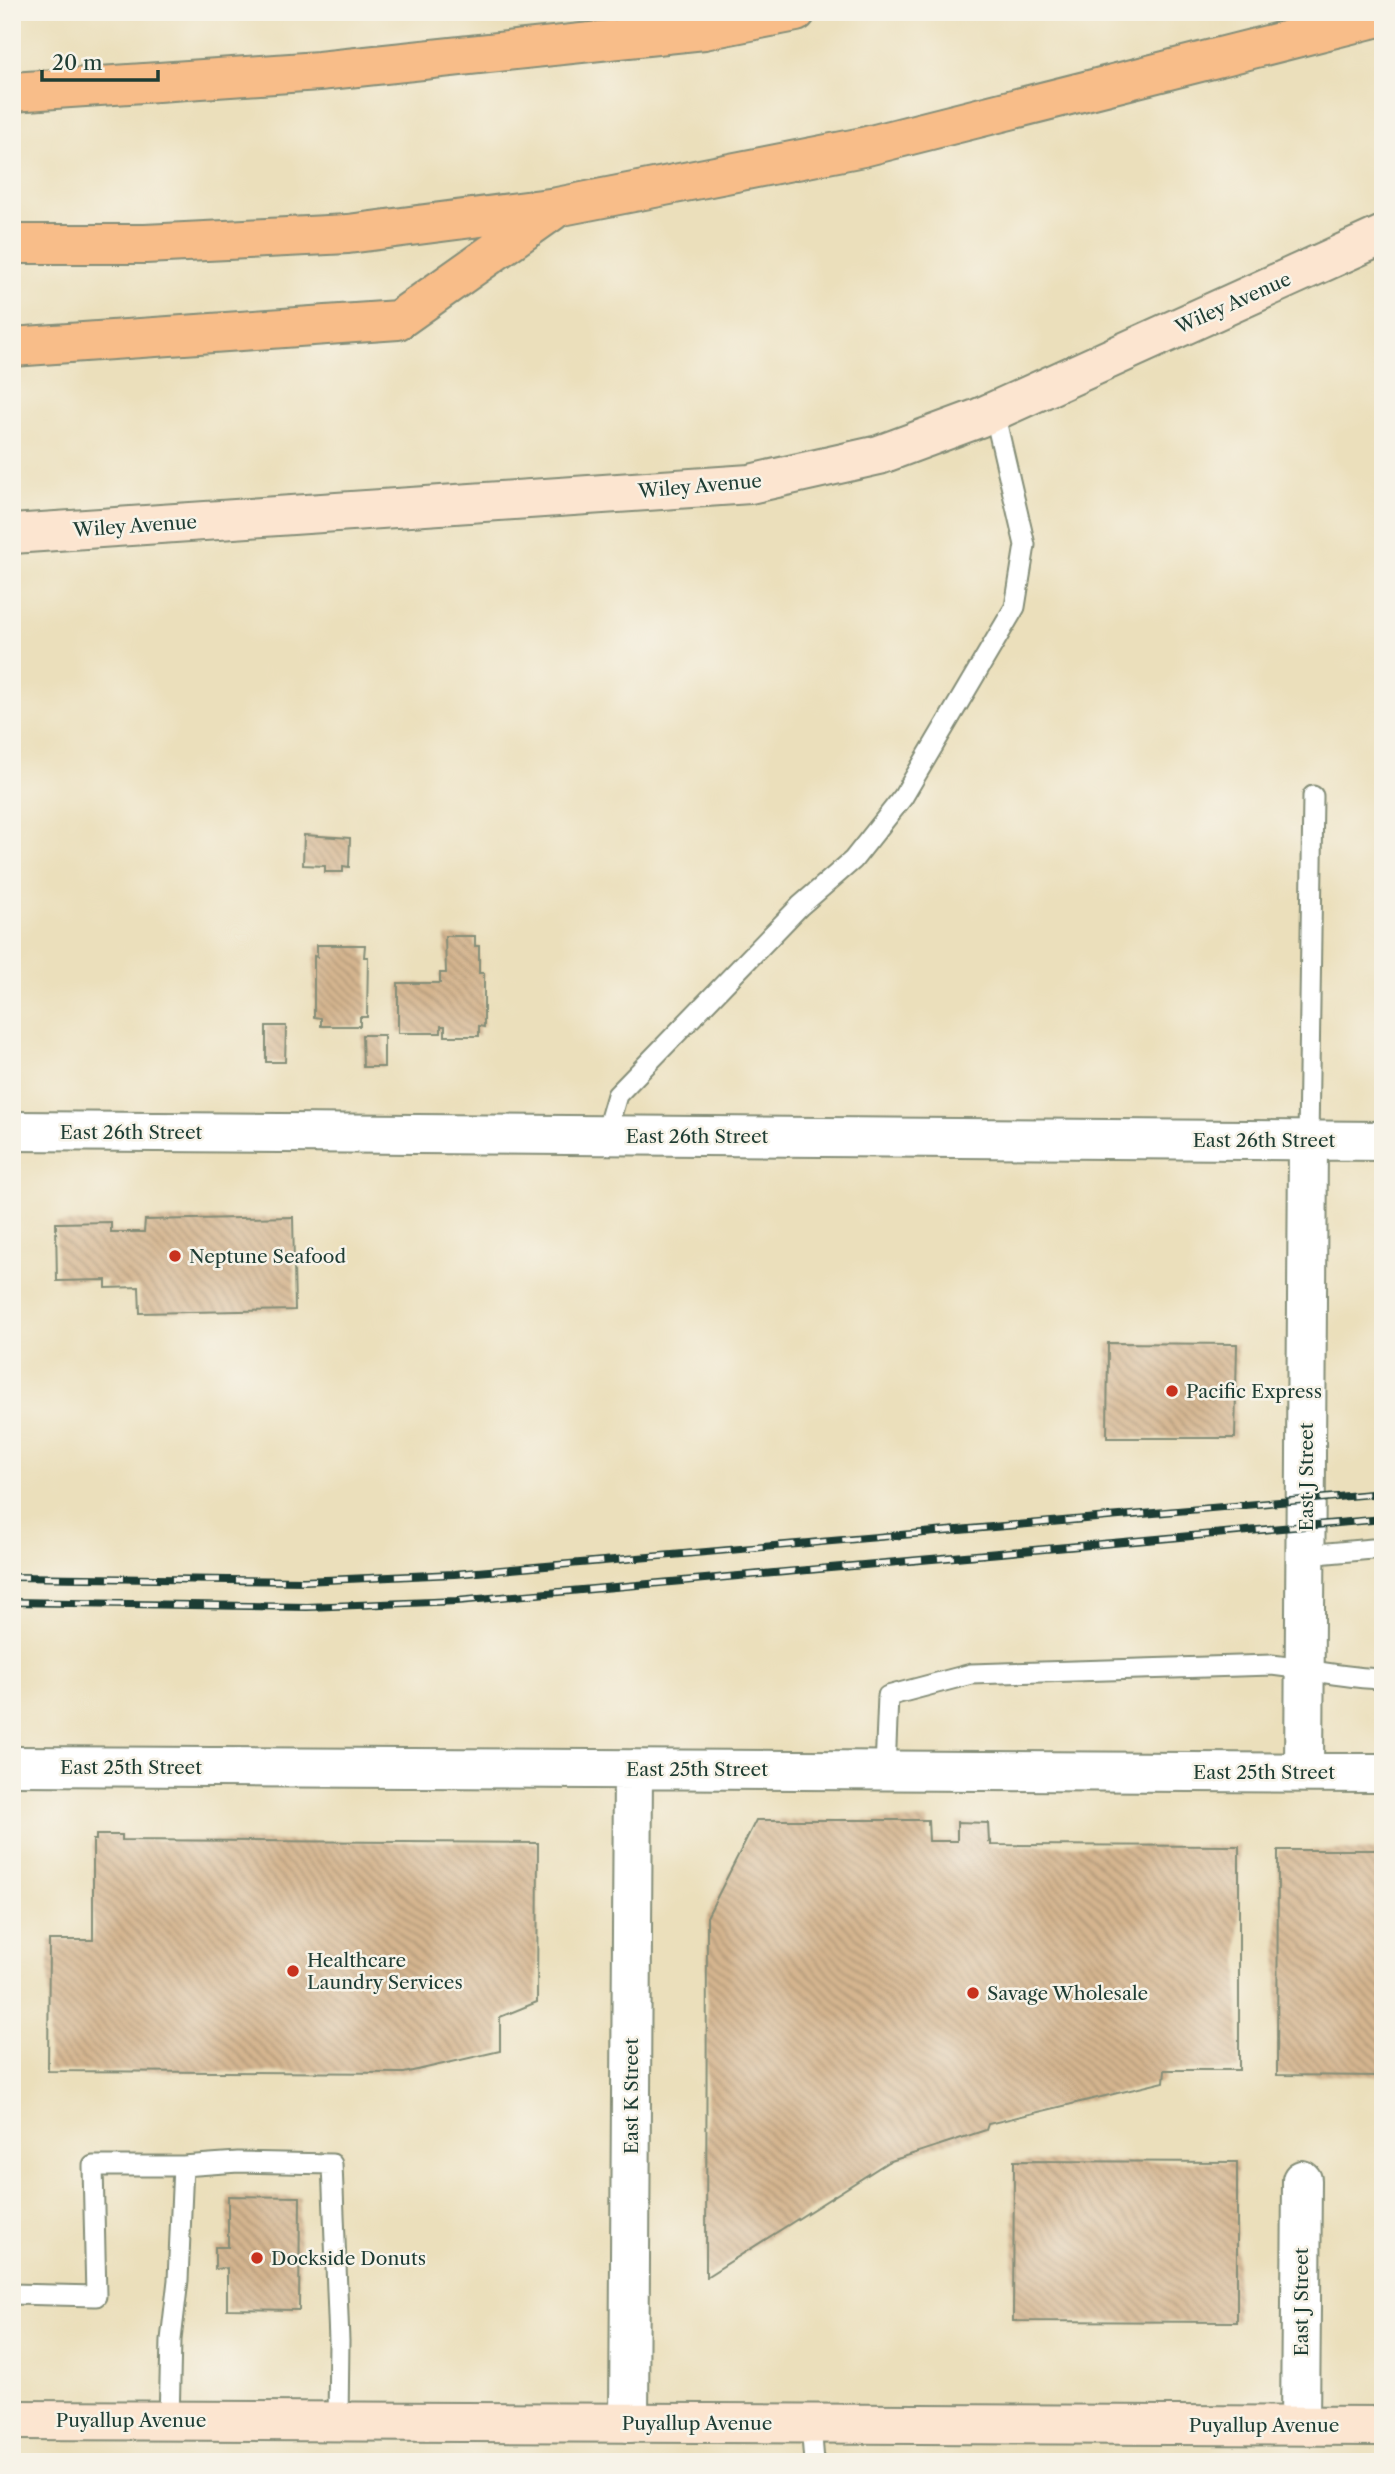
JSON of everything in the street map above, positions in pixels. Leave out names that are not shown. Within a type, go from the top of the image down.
[{"type":"highway","points":[[12,92],[319,71],[704,30],[796,12]]},
{"type":"highway","points":[[12,244],[145,244],[348,234],[557,207],[863,147],[1383,16]]},
{"type":"highway","points":[[12,347],[398,320],[557,207]]},
{"type":"street","name":"Wiley Avenue","points":[[12,534],[750,484],[879,456],[994,412],[1383,235]]},
{"type":"street","name":"East 26th Street","points":[[12,1131],[1383,1141]]},
{"type":"street","name":"East J Street","points":[[1304,1772],[1308,1140]]},
{"type":"street","name":"East 25th Street","points":[[12,1766],[1383,1773]]},
{"type":"street","name":"East K Street","points":[[629,2423],[633,1769]]},
{"type":"street","name":"East J Street","points":[[1300,2425],[1302,2180]]},
{"type":"street","name":"Puyallup Avenue","points":[[12,2420],[1383,2426]]},
{"type":"lane","points":[[605,1136],[617,1095],[800,906],[853,860],[903,797],[1015,607],[1026,545],[994,412]]},
{"type":"lane","points":[[1308,1140],[1313,796]]},
{"type":"lane","points":[[1306,1555],[1383,1548]]},
{"type":"lane","points":[[885,1770],[888,1696],[971,1674],[1272,1665],[1304,1668],[1344,1677],[1383,1679]]},
{"type":"lane","points":[[12,2294],[96,2296],[93,2166],[183,2166],[238,2162],[332,2164],[339,2341],[338,2421]]},
{"type":"lane","points":[[169,2420],[171,2340],[178,2280],[183,2166]]},
{"type":"lane","points":[[811,2424],[814,2462]]},
{"type":"building","points":[[304,835],[350,838],[349,867],[343,866],[343,872],[325,872],[325,866],[303,865]]},
{"type":"building","points":[[445,936],[475,936],[475,946],[479,946],[479,973],[484,973],[484,1027],[479,1026],[479,1036],[445,1036],[445,1026],[441,1026],[441,1033],[398,1033],[398,983],[440,983],[440,973],[446,973]]},
{"type":"building","points":[[317,945],[365,945],[364,957],[368,957],[367,1017],[360,1017],[360,1026],[321,1026],[321,1018],[314,1017],[314,956],[317,957]]},
{"type":"building","points":[[266,1026],[286,1026],[285,1062],[266,1062]]},
{"type":"building","points":[[362,1035],[384,1035],[384,1067],[363,1067]]},
{"type":"building","name":"Neptune Seafood","points":[[293,1217],[295,1310],[140,1313],[139,1287],[106,1288],[106,1280],[57,1281],[56,1223],[111,1222],[111,1232],[144,1232],[145,1220]]},
{"type":"building","name":"Pacific Express","points":[[1108,1343],[1237,1344],[1235,1438],[1107,1438]]},
{"type":"building","name":"Savage Wholesale","points":[[756,1820],[928,1820],[929,1841],[957,1841],[957,1822],[988,1823],[991,1845],[1239,1846],[1239,2070],[1165,2070],[1164,2082],[988,2124],[986,2130],[888,2162],[706,2277],[707,1917]]},
{"type":"building","name":"Healthcare Laundry Services","points":[[96,1835],[122,1835],[122,1840],[538,1843],[537,2002],[500,2017],[500,2051],[404,2073],[48,2071],[49,1940],[93,1940],[93,1840],[96,1840]]},
{"type":"building","points":[[1278,1850],[1383,1850],[1383,2076],[1277,2075]]},
{"type":"building","points":[[1014,2161],[1237,2162],[1237,2322],[1013,2321]]},
{"type":"building","name":"Dockside Donuts","points":[[228,2196],[300,2197],[299,2310],[227,2309],[227,2268],[215,2269],[215,2247],[228,2247]]},
{"type":"railway","points":[[12,1577],[304,1581],[454,1574],[1383,1493]]},
{"type":"railway","points":[[12,1602],[307,1607],[457,1601],[1383,1519]]},
{"type":"place","name":"Neptune Seafood","points":[[175,1256]]},
{"type":"place","name":"Pacific Express","points":[[1172,1391]]},
{"type":"place","name":"Healthcare Laundry Services","points":[[293,1971]]},
{"type":"place","name":"Savage Wholesale","points":[[973,1993]]},
{"type":"place","name":"Dockside Donuts","points":[[257,2258]]}]
